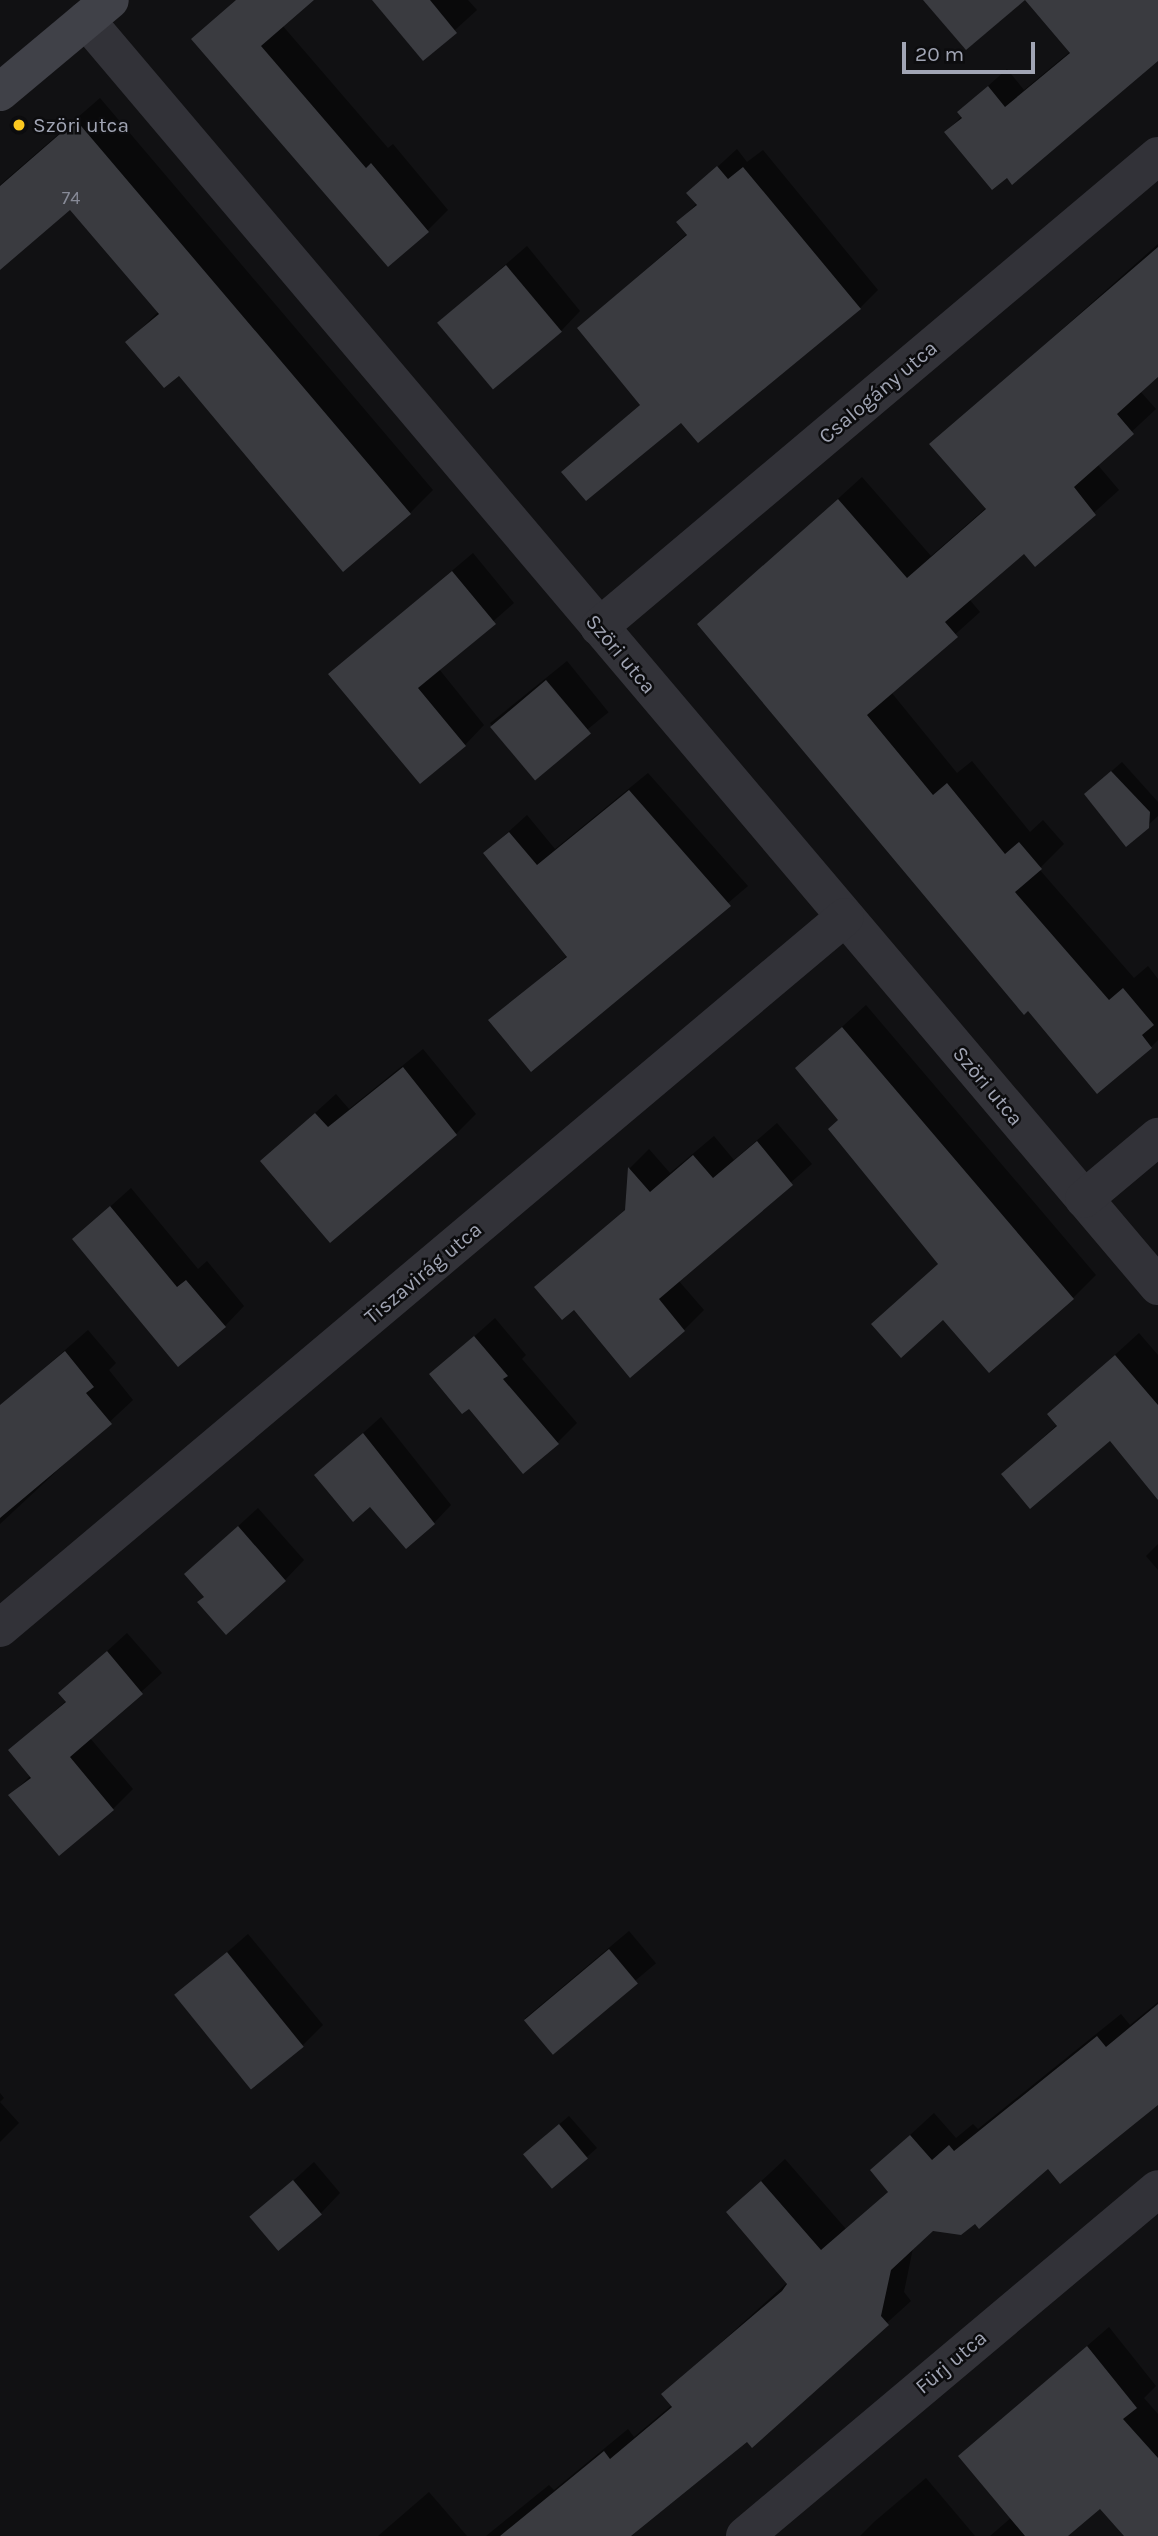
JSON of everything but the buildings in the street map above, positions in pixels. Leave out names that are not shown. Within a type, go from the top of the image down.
[{"type":"street","points":[[0,92],[98,10]]},
{"type":"street","name":"Szöri utca","points":[[98,10],[599,627],[1158,1286]]},
{"type":"street","name":"Csalogány utca","points":[[599,627],[1158,156]]},
{"type":"street","name":"Tiszavirág utca","points":[[0,1628],[845,917]]},
{"type":"street","points":[[1084,1199],[1158,1137]]},
{"type":"street","name":"Fürj utca","points":[[745,2536],[1158,2189]]},
{"type":"place","name":"Szöri utca","points":[[19,125]]}]
